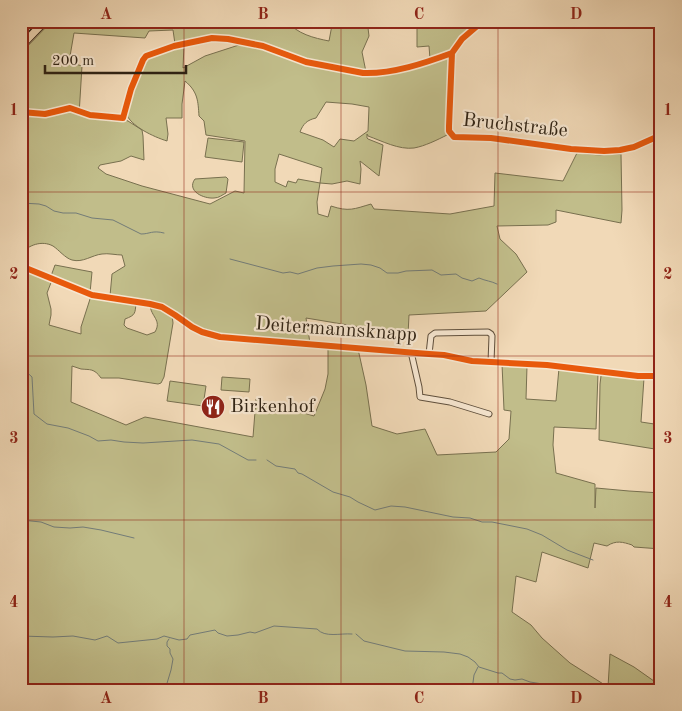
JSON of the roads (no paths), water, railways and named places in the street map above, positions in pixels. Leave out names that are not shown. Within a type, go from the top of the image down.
[{"type":"highway","points":[[21,34],[33,21]]},
{"type":"highway","points":[[21,46],[45,21]]},
{"type":"street","points":[[21,112],[45,114],[70,108],[90,115],[122,118],[131,89],[146,56],[174,46],[205,39],[228,39],[263,46],[306,62],[370,74],[420,65],[452,53],[462,39],[483,21]]},
{"type":"street","name":"Bruchstraße","points":[[452,53],[449,131],[454,136],[490,138],[571,149],[604,151],[634,147],[661,135]]},
{"type":"street","name":"Deitermannsknapp","points":[[21,266],[92,295],[143,302],[162,307],[192,327],[220,337],[444,355],[472,361],[546,365],[638,376],[661,376]]},
{"type":"street","points":[[429,354],[431,336],[435,333],[488,332],[492,336],[492,362]]},
{"type":"street","points":[[411,352],[420,397],[450,402],[489,414]]},
{"type":"waterway","points":[[21,203],[39,204],[63,213],[76,213],[92,218],[113,220],[141,234],[164,233]]},
{"type":"waterway","points":[[230,259],[283,273],[298,274],[317,268],[361,264],[380,268],[387,273],[432,270],[441,275],[456,274],[472,281],[479,278],[497,284]]},
{"type":"waterway","points":[[21,367],[32,377],[34,414],[47,424],[68,428],[98,441],[111,440],[143,443],[192,440],[219,444],[248,460],[256,460]]},
{"type":"waterway","points":[[267,460],[276,466],[295,469],[298,473],[333,492],[350,497],[375,510],[391,506],[405,507],[527,529],[542,535],[567,550],[593,560]]},
{"type":"waterway","points":[[21,520],[41,522],[54,527],[83,527],[134,538]]},
{"type":"waterway","points":[[21,636],[73,636],[95,640],[107,636],[118,643],[157,639],[164,636],[179,640],[187,639],[190,635],[215,630],[227,636],[238,635],[250,632],[255,633],[274,626],[317,629],[328,634],[352,634]]},
{"type":"waterway","points":[[356,634],[364,641],[405,651],[460,654],[468,657],[479,667],[502,673],[510,679],[522,679],[549,685],[550,690]]},
{"type":"waterway","points":[[165,690],[173,659],[167,646],[169,639]]},
{"type":"waterway","points":[[472,690],[474,675],[478,667]]},
{"type":"place","name":"Birkenhof","points":[[213,407]]}]
